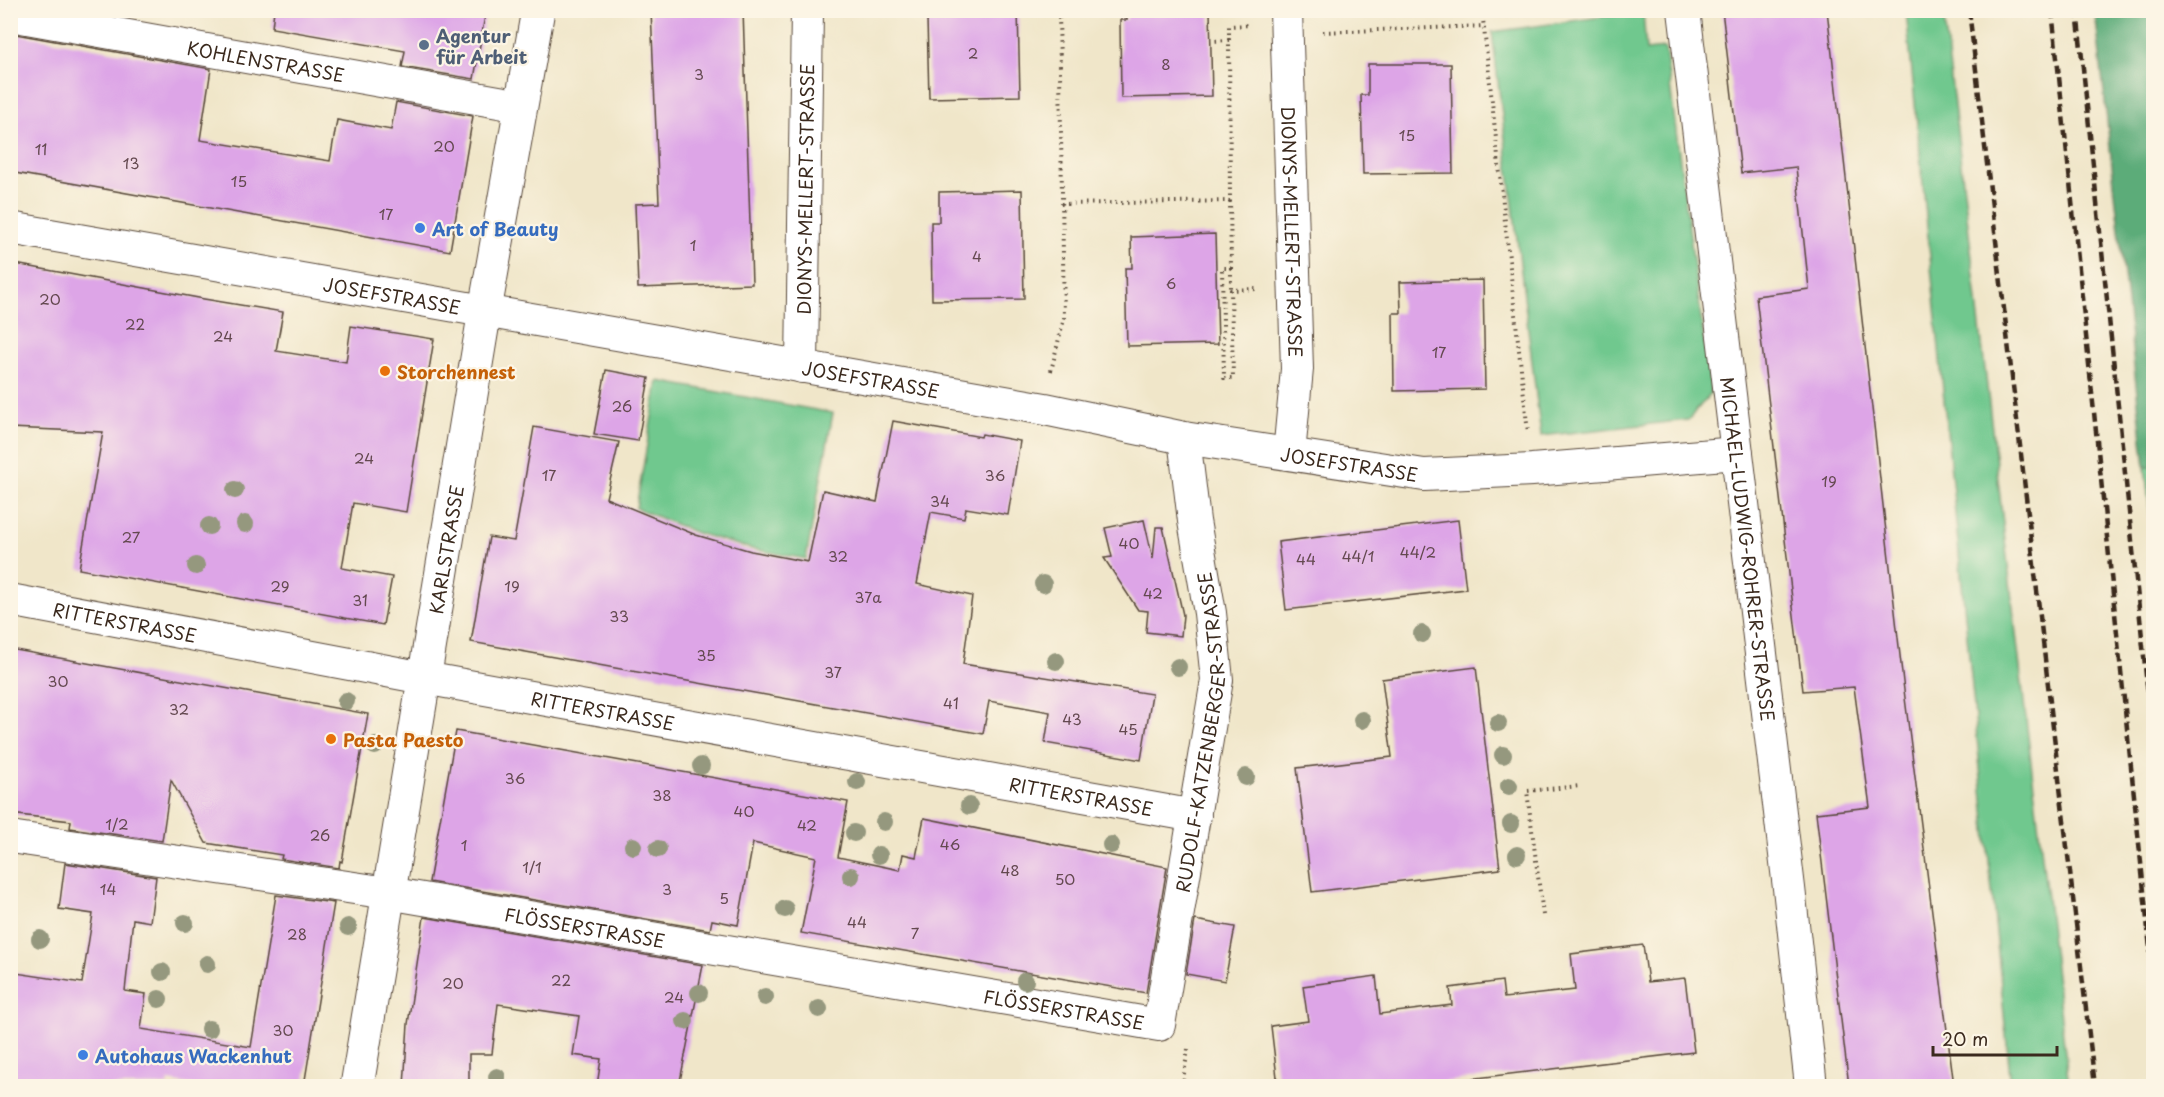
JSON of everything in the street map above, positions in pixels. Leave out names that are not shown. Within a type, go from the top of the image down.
[{"type":"street","name":"KARLSTRASSE","points":[[357,1086],[485,310],[538,10]]},
{"type":"street","name":"DIONYS-MELLERT-STRASSE","points":[[802,367],[807,10]]},
{"type":"street","name":"MICHAEL-LUDWIG-ROHRER-STRASSE","points":[[1684,10],[1790,888],[1811,1086]]},
{"type":"street","name":"KOHLENSTRASSE","points":[[10,15],[521,106]]},
{"type":"street","name":"DIONYS-MELLERT-STRASSE","points":[[1287,22],[1297,369],[1289,454]]},
{"type":"street","name":"JOSEFSTRASSE","points":[[10,228],[1045,410],[1184,438],[1424,475],[1532,470],[1737,453]]},
{"type":"street","name":"RUDOLF-KATZENBERGER-STRASSE","points":[[1159,1025],[1217,680],[1210,613],[1194,521],[1184,438]]},
{"type":"street","name":"RITTERSTRASSE","points":[[10,600],[424,678],[1195,816]]},
{"type":"street","name":"FLÖSSERSTRASSE","points":[[10,837],[388,893],[1159,1025]]},
{"type":"path","points":[[1055,352],[1064,318],[1059,10]]},
{"type":"path","points":[[1482,10],[1532,470]]},
{"type":"path","points":[[1287,22],[1485,26]]},
{"type":"path","points":[[1231,268],[1222,268],[1224,378],[1233,378],[1229,26],[1237,26]]},
{"type":"path","points":[[1211,41],[1229,40]]},
{"type":"path","points":[[1061,204],[1230,201]]},
{"type":"path","points":[[1231,290],[1294,288]]},
{"type":"path","points":[[1217,296],[1223,295]]},
{"type":"path","points":[[1543,915],[1527,791],[1580,786]]},
{"type":"green space","points":[[1643,11],[1646,50],[1665,48],[1711,393],[1688,420],[1541,436],[1492,32]]},
{"type":"green space","points":[[1906,11],[1943,11],[2069,1086],[2011,1086]]},
{"type":"green space","points":[[2095,11],[2153,11],[2153,466],[2145,467]]},
{"type":"green space","points":[[658,381],[833,413],[806,559],[752,549],[697,533],[636,508]]},
{"type":"green space","points":[[2153,466],[2153,540],[2145,467]]},
{"type":"building","name":"Agentur für Arbeit","points":[[274,10],[486,10],[474,79],[402,67],[405,51],[272,28]]},
{"type":"building","points":[[651,10],[743,10],[752,284],[638,288],[635,204],[659,203]]},
{"type":"building","points":[[934,10],[1018,10],[1020,96],[929,98],[927,19],[935,19]]},
{"type":"building","points":[[1127,10],[1210,10],[1212,96],[1121,98],[1120,20],[1127,20]]},
{"type":"building","points":[[1722,10],[1827,10],[1903,682],[1954,1086],[1849,1086],[1816,813],[1870,807],[1854,687],[1803,691],[1756,296],[1809,289],[1796,167],[1741,173]]},
{"type":"building","points":[[10,33],[211,69],[200,140],[330,161],[337,120],[391,130],[396,102],[473,116],[450,251],[10,172]]},
{"type":"building","points":[[1368,64],[1451,64],[1453,173],[1363,174],[1361,95],[1368,95]]},
{"type":"building","points":[[1022,190],[1024,299],[932,300],[931,222],[939,222],[939,192]]},
{"type":"building","points":[[1215,234],[1218,344],[1127,346],[1125,268],[1132,268],[1131,237]]},
{"type":"building","points":[[10,263],[283,312],[276,351],[346,362],[351,326],[434,339],[406,512],[353,503],[342,568],[392,577],[383,625],[79,569],[103,432],[10,428]]},
{"type":"building","points":[[1483,280],[1485,389],[1394,391],[1393,313],[1401,313],[1400,282]]},
{"type":"building","points":[[606,370],[649,378],[638,441],[594,434]]},
{"type":"building","points":[[893,421],[981,437],[982,434],[1020,441],[1008,515],[966,508],[964,518],[931,512],[917,584],[972,596],[963,664],[1152,694],[1141,760],[1045,743],[1050,712],[989,701],[983,734],[471,642],[489,537],[514,541],[534,427],[619,442],[606,498],[696,535],[751,551],[808,562],[823,490],[877,502]]},
{"type":"building","points":[[1144,520],[1153,559],[1156,527],[1163,527],[1183,615],[1181,636],[1146,632],[1148,611],[1138,610],[1104,558],[1112,557],[1105,528]]},
{"type":"building","points":[[1458,520],[1466,589],[1286,610],[1278,542]]},
{"type":"building","points":[[10,649],[368,714],[342,862],[340,861],[339,868],[281,859],[282,855],[206,843],[171,780],[162,841],[70,828],[71,821],[10,814]]},
{"type":"building","points":[[1476,667],[1500,869],[1312,892],[1297,768],[1392,757],[1382,679]]},
{"type":"building","points":[[456,731],[848,802],[838,857],[900,870],[903,854],[916,857],[924,818],[1167,867],[1146,993],[801,933],[816,857],[753,843],[738,925],[712,920],[710,930],[429,882]]},
{"type":"building","points":[[65,863],[156,877],[150,922],[133,919],[125,991],[146,994],[141,1029],[251,1047],[276,895],[334,903],[304,1086],[203,1086],[168,1081],[167,1086],[10,1086],[10,972],[82,983],[93,914],[59,909]]},
{"type":"building","points":[[424,917],[703,965],[679,1086],[597,1086],[601,1059],[573,1055],[579,1016],[498,1004],[492,1054],[469,1054],[469,1086],[404,1086],[408,1024]]},
{"type":"building","points":[[1195,920],[1235,927],[1225,981],[1186,974]]},
{"type":"building","points":[[1643,945],[1648,982],[1685,978],[1694,1052],[1410,1086],[1278,1086],[1271,1026],[1308,1021],[1303,986],[1376,976],[1380,1014],[1452,1005],[1450,988],[1502,981],[1504,998],[1575,990],[1571,954]]},
{"type":"railway","points":[[1969,10],[2095,1086]]},
{"type":"railway","points":[[2052,10],[2154,987]]},
{"type":"railway","points":[[2077,10],[2154,753]]},
{"type":"place","name":"Agentur für Arbeit","points":[[424,45]]},
{"type":"place","name":"Art of Beauty","points":[[420,228]]},
{"type":"place","name":"Storchennest","points":[[385,371]]},
{"type":"place","name":"Pasta Paesto","points":[[331,739]]},
{"type":"place","name":"Autohaus Wackenhut","points":[[83,1055]]}]
